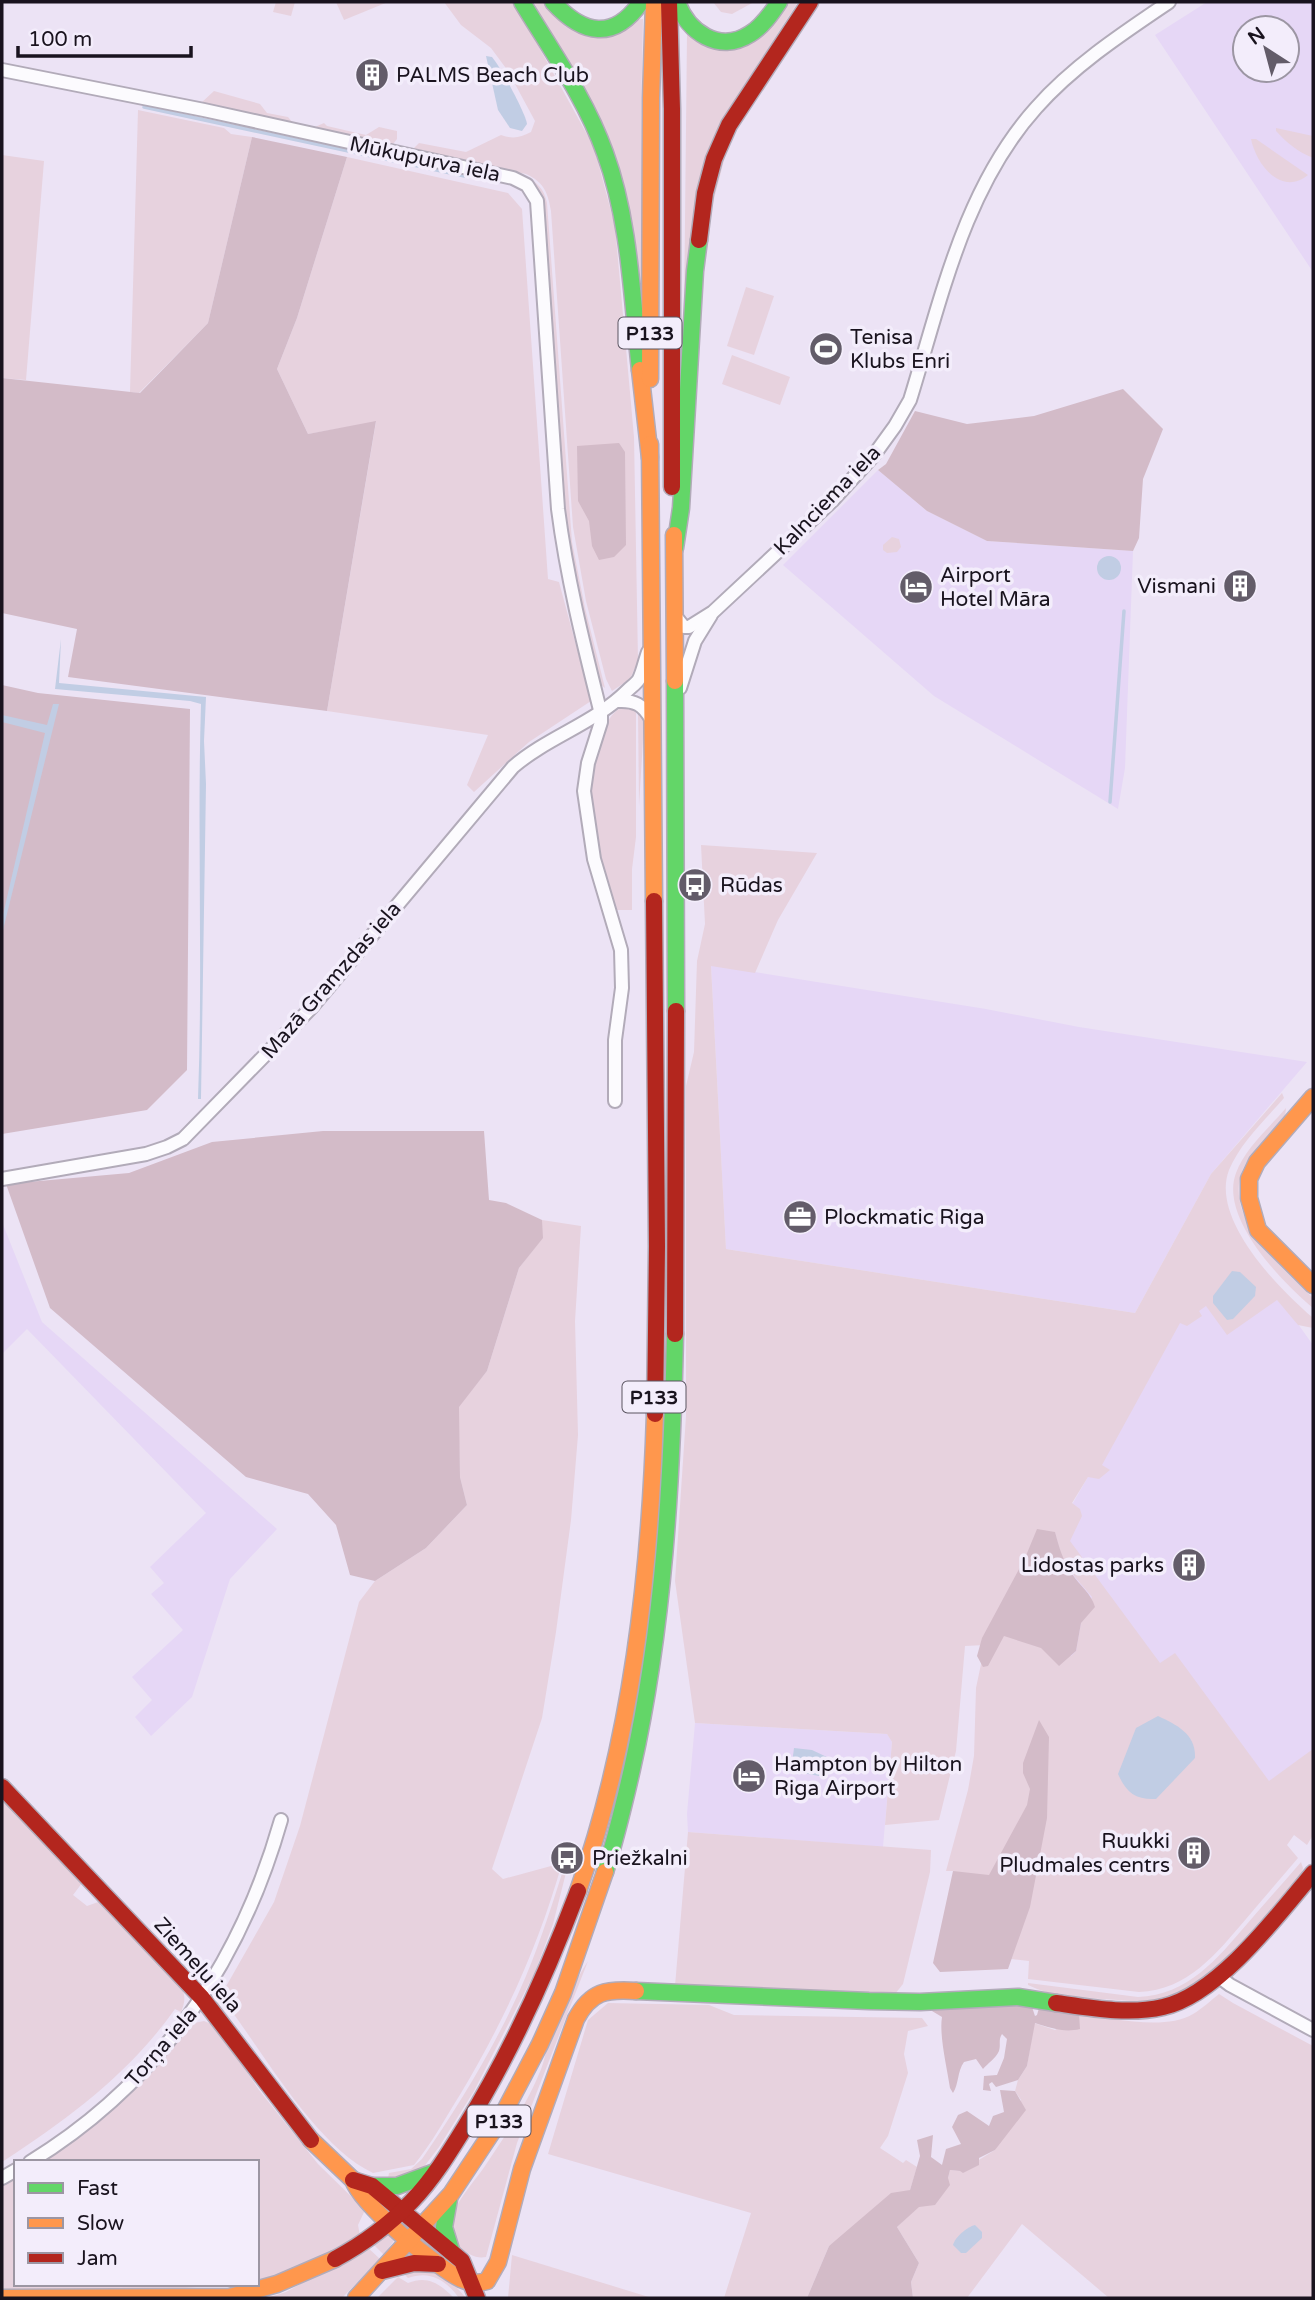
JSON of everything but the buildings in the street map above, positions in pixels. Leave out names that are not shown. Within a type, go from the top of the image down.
[{"type":"main road","points":[[522,2],[580,99],[605,152],[624,232],[650,458]]},
{"type":"main road","points":[[553,2],[573,22],[604,31],[632,16],[641,2]]},
{"type":"main road","name":"P133","points":[[396,2217],[435,2172],[489,2090],[566,1927],[604,1804],[619,1741],[633,1657],[648,1507],[657,1313],[653,673],[650,647],[650,191],[654,2]]},
{"type":"main road","name":"P133","points":[[356,2298],[451,2194],[477,2157],[520,2084],[563,1993],[615,1842],[647,1702],[661,1594],[673,1434],[677,1251],[674,909],[677,806],[676,617],[669,2]]},
{"type":"main road","points":[[677,2],[682,16],[694,31],[709,40],[722,42],[745,37],[756,30],[779,2]]},
{"type":"main road","points":[[675,548],[681,508],[695,271],[705,193],[713,159],[729,125],[810,2]]},
{"type":"main road","points":[[1313,1097],[1257,1162],[1249,1179],[1249,1198],[1258,1230],[1313,1285]]},
{"type":"main road","name":"Ziemeļu iela","points":[[2,1787],[202,1998],[288,2112],[353,2180],[358,2191],[396,2217]]},
{"type":"main road","points":[[468,2282],[490,2263],[499,2249],[529,2145],[580,2010],[587,2001],[609,1989],[729,1998],[826,2001],[1022,1997],[1125,2010],[1151,2010],[1196,1994],[1218,1976],[1313,1873]]},
{"type":"main road","points":[[372,2186],[390,2189],[402,2187],[435,2172]]},
{"type":"main road","name":"Ziemeļu iela","points":[[353,2180],[372,2186],[410,2240],[438,2264],[468,2282]]},
{"type":"main road","points":[[451,2194],[444,2227],[452,2253]]},
{"type":"main road","points":[[2,2298],[230,2297],[287,2282],[333,2259],[396,2217],[421,2228],[462,2261],[467,2269],[468,2282],[477,2298]]},
{"type":"main road","points":[[382,2271],[395,2270],[411,2262],[438,2264]]},
{"type":"street","name":"Kalnciema iela","points":[[676,617],[684,627],[689,627],[713,612],[832,501],[874,455],[910,400],[966,223],[1012,138],[1035,108],[1068,75],[1170,2]]},
{"type":"street","name":"Mūkupurva iela","points":[[2,70],[204,110],[513,178],[527,185],[537,201],[557,495],[564,559],[601,714]]},
{"type":"street","name":"Kalnciema iela","points":[[676,706],[695,641],[713,612]]},
{"type":"street","name":"Mazā Gramzdas iela","points":[[2,1180],[146,1154],[183,1139],[311,1008],[513,767],[550,740],[601,714],[618,701],[639,680],[650,647]]},
{"type":"street","points":[[618,701],[636,702],[645,709],[653,722]]},
{"type":"street","points":[[601,714],[584,790],[594,859],[621,950],[622,988],[615,1040],[615,1101]]},
{"type":"street","name":"Torņa iela","points":[[33,2160],[112,2101],[165,2047],[202,1998],[235,1942],[255,1900],[281,1820]]},
{"type":"street","points":[[1218,1976],[1313,2030]]},
{"type":"shaded area","points":[[276,2],[295,2],[291,16],[273,12]]},
{"type":"shaded area","points":[[336,2],[388,2],[344,20]]},
{"type":"shaded area","points":[[444,2],[514,2],[594,147],[615,226],[634,437],[638,661],[630,679],[612,691],[606,679],[586,601],[573,527],[551,211],[547,193],[541,184],[526,174],[413,149],[419,143],[466,152],[501,135],[520,137],[527,134],[531,132],[535,121],[508,71],[491,48],[461,25]]},
{"type":"shaded area","points":[[534,2],[546,2],[566,27],[643,19],[643,318],[634,240]]},
{"type":"shaded area","points":[[713,2],[754,2],[732,14],[721,12]]},
{"type":"shaded area","points":[[787,2],[798,2],[743,87],[684,315],[687,34],[707,47]]},
{"type":"shaded area","points":[[1207,2],[1313,2],[1313,272],[1155,35]]},
{"type":"shaded area","points":[[214,91],[260,104],[267,113],[288,117],[292,122],[201,103]]},
{"type":"shaded area","points":[[138,110],[224,128],[231,134],[252,137],[208,323],[139,393],[130,392]]},
{"type":"shaded area","points":[[324,123],[366,135],[379,127],[397,131],[397,139],[393,144],[315,127]]},
{"type":"shaded area","points":[[1276,128],[1313,136],[1313,158],[1289,143]]},
{"type":"shaded area","points":[[252,137],[347,157],[297,318],[277,369],[308,434],[376,421],[327,711],[68,677],[77,629],[2,613],[2,378],[140,393],[208,323]]},
{"type":"shaded area","points":[[1251,139],[1256,139],[1308,175],[1298,181],[1288,182],[1271,175],[1258,158]]},
{"type":"shaded area","points":[[2,155],[44,161],[26,380],[2,378]]},
{"type":"shaded area","points":[[347,157],[508,193],[522,209],[548,579],[559,582],[591,701],[529,742],[474,792],[467,785],[488,735],[327,711],[376,422],[308,434],[277,369],[297,318]]},
{"type":"shaded area","points":[[523,176],[539,186],[547,203],[572,542],[605,688],[599,683],[580,610],[564,517],[542,202],[537,188]]},
{"type":"shaded area","points":[[746,287],[774,296],[754,355],[727,346]]},
{"type":"shaded area","points":[[732,355],[790,377],[780,405],[722,384]]},
{"type":"shaded area","points":[[1123,389],[1163,429],[1143,479],[1139,538],[1133,551],[987,541],[927,511],[878,470],[886,464],[915,411],[967,424],[1034,416]]},
{"type":"shaded area","points":[[619,443],[625,452],[626,545],[614,557],[599,560],[592,546],[589,521],[578,501],[577,446]]},
{"type":"shaded area","points":[[878,470],[927,511],[987,541],[1133,551],[1125,768],[1118,809],[934,696],[783,565]]},
{"type":"shaded area","points":[[892,537],[899,539],[901,547],[897,552],[887,553],[883,550],[883,545]]},
{"type":"shaded area","points":[[2,685],[38,693],[190,709],[187,1070],[147,1110],[2,1134]]},
{"type":"shaded area","points":[[631,706],[636,713],[636,837],[632,869],[632,910],[613,910],[595,843],[589,807],[590,776],[608,722],[619,709]]},
{"type":"shaded area","points":[[638,710],[644,724],[639,806]]},
{"type":"shaded area","points":[[701,845],[817,853],[778,920],[755,973],[711,966],[726,1249],[1135,1313],[1211,1174],[1282,1093],[1284,1098],[1234,1160],[1229,1170],[1226,1189],[1229,1210],[1238,1231],[1266,1271],[1312,1317],[1313,1328],[1298,1325],[1277,1300],[1227,1335],[1206,1306],[1199,1311],[1202,1316],[1187,1326],[1180,1323],[1102,1465],[1110,1470],[1099,1479],[1088,1477],[1072,1503],[1080,1509],[1082,1516],[1070,1541],[1160,1663],[1175,1653],[1269,1781],[1313,1749],[1313,1835],[1307,1845],[1294,1835],[1287,1845],[1298,1858],[1212,1957],[1200,1968],[1172,1985],[1139,1992],[1028,1979],[1029,1961],[938,1951],[954,1871],[946,1871],[968,1790],[974,1756],[976,1688],[985,1645],[965,1646],[956,1751],[939,1820],[885,1825],[892,1742],[887,1734],[695,1723],[675,1581],[686,1416],[686,1086],[694,1052],[697,961],[705,924]],"holes":[[[1055,1533],[1061,1555],[1092,1597],[1081,1623],[1076,1651],[1071,1656],[1010,1613]]]},
{"type":"shaded area","points":[[711,965],[1307,1062],[1211,1174],[1135,1313],[726,1249]]},
{"type":"shaded area","points":[[1286,1108],[1285,1117],[1246,1163],[1239,1182],[1240,1201],[1246,1220],[1257,1238],[1313,1298],[1313,1308],[1257,1248],[1245,1229],[1233,1191],[1236,1173],[1245,1155]]},
{"type":"shaded area","points":[[323,1131],[484,1131],[489,1200],[506,1203],[542,1220],[543,1238],[519,1268],[487,1371],[459,1407],[460,1477],[467,1505],[426,1548],[375,1581],[350,1575],[336,1525],[308,1494],[246,1477],[50,1308],[6,1184],[129,1173],[212,1142]]},
{"type":"shaded area","points":[[542,1220],[581,1226],[575,1321],[578,1435],[571,1520],[542,1718],[492,1869],[503,1879],[562,1863],[543,1923],[519,1982],[477,2066],[444,2121],[414,2165],[373,2173],[331,2142],[293,2098],[227,2005],[223,1997],[224,1990],[274,1902],[300,1826],[359,1602],[375,1581],[426,1548],[467,1505],[460,1477],[458,1407],[487,1371],[519,1268],[542,1238]]},
{"type":"shaded area","points":[[2,1222],[42,1322],[277,1529],[230,1579],[192,1697],[151,1736],[135,1717],[152,1700],[132,1677],[183,1630],[151,1594],[164,1583],[150,1567],[206,1513],[27,1329],[2,1354]]},
{"type":"shaded area","points":[[1215,1255],[1288,1310],[1313,1345],[1313,1799],[1307,1808],[1298,1802],[1293,1807],[1133,1701],[1010,1613]]},
{"type":"shaded area","points":[[1037,1529],[1055,1532],[1066,1564],[1095,1607],[1081,1623],[1076,1651],[1059,1666],[1041,1648],[1004,1636],[988,1666],[983,1667],[977,1656],[982,1638],[1025,1558]]},
{"type":"shaded area","points":[[1039,1720],[1049,1737],[1047,1818],[1030,1907],[1008,1969],[940,1972],[933,1963],[953,1871],[989,1875],[1027,1805],[1030,1789],[1023,1773],[1023,1763]]},
{"type":"shaded area","points":[[695,1723],[887,1734],[892,1742],[883,1847],[688,1832],[687,1814]]},
{"type":"shaded area","points":[[2,1796],[82,1883],[73,1895],[87,1906],[101,1901],[181,1987],[184,1999],[181,2012],[175,2009],[138,2054],[96,2094],[2,2162]]},
{"type":"shaded area","points":[[688,1832],[931,1850],[930,1872],[903,1984],[895,1994],[675,1986]]},
{"type":"shaded area","points":[[1301,1862],[1301,1875],[1256,1926],[1220,1963],[1183,1991],[1158,2000],[1134,2001],[1064,1996],[1028,1985],[1138,1997],[1172,1990],[1213,1962]]},
{"type":"shaded area","points":[[565,1864],[568,1865],[553,1924],[535,1972],[474,2091],[420,2172],[387,2184],[389,2173],[411,2169],[422,2159],[492,2047],[531,1962]]},
{"type":"shaded area","points":[[588,1961],[517,2143],[486,2257],[472,2256],[460,2247],[452,2235],[453,2214],[528,2098],[562,2011]]},
{"type":"shaded area","points":[[1219,1994],[1313,2046],[1313,2298],[1109,2298],[1022,2224],[967,2298],[913,2298],[911,2282],[919,2263],[897,2227],[948,2178],[950,2170],[961,2171],[995,2150],[1021,2100],[1015,2091],[1027,2066],[1034,2023],[1055,2030],[1079,2014],[1137,2022],[1168,2022],[1193,2014]]},
{"type":"shaded area","points":[[608,2003],[709,2005],[734,2015],[922,2018],[928,2026],[908,2031],[904,2054],[908,2073],[888,2136],[880,2148],[903,2163],[906,2160],[917,2167],[910,2190],[829,2246],[807,2298],[724,2298],[751,2213],[548,2154],[588,2020]]},
{"type":"shaded area","points":[[1027,2005],[1032,2007],[1035,2016],[1039,2008],[1079,2014],[1080,2029],[1063,2030],[1035,2023],[1027,2066],[1018,2080],[996,2087],[992,2082],[989,2084],[991,2091],[983,2090],[984,2076],[997,2075],[1004,2058],[1007,2039],[1002,2034],[998,2054],[983,2069],[976,2059],[964,2062],[953,2093],[944,2052],[942,2017],[932,2011],[932,2007]]},
{"type":"shaded area","points":[[204,2021],[216,2026],[259,2090],[318,2164],[365,2210],[358,2225],[360,2236],[305,2266],[259,2280],[259,2160],[45,2160],[102,2118],[138,2084],[194,2023]]},
{"type":"shaded area","points":[[1000,2090],[1015,2091],[1026,2110],[995,2150],[979,2158],[979,2165],[963,2173],[950,2170],[950,2185],[935,2205],[919,2207],[897,2227],[919,2263],[911,2282],[913,2298],[807,2298],[829,2246],[891,2193],[910,2190],[920,2156],[917,2140],[933,2135],[931,2157],[942,2165],[946,2149],[961,2144],[952,2127],[958,2115],[967,2111],[989,2126],[993,2116],[1004,2112]]},
{"type":"shaded area","points":[[14,2178],[14,2286],[210,2286],[173,2289],[2,2291],[2,2186]]},
{"type":"shaded area","points":[[388,2233],[395,2239],[384,2255],[372,2243]]},
{"type":"shaded area","points":[[367,2247],[380,2259],[342,2298],[267,2298],[286,2292]]},
{"type":"shaded area","points":[[512,2255],[652,2298],[508,2298]]},
{"type":"shaded area","points":[[427,2268],[451,2281],[466,2298],[459,2298],[449,2286],[437,2278],[423,2275],[408,2278],[403,2273]]},
{"type":"shaded area","points":[[398,2277],[408,2283],[422,2280],[433,2282],[454,2298],[377,2298]]},
{"type":"water","points":[[486,56],[492,57],[496,62],[518,101],[527,124],[522,131],[510,128],[498,110]]},
{"type":"water","points":[[1109,556],[1118,559],[1121,568],[1118,577],[1109,580],[1100,577],[1097,568],[1100,559]]},
{"type":"water","points":[[61,639],[59,683],[206,697],[201,1099],[198,1099],[201,704],[55,689]]},
{"type":"water","points":[[53,704],[59,704],[2,934],[2,919],[45,733],[2,722],[2,715],[47,725]]},
{"type":"water","points":[[1232,1271],[1240,1272],[1256,1287],[1255,1296],[1233,1319],[1227,1320],[1213,1303],[1213,1296]]},
{"type":"water","points":[[1158,1716],[1184,1731],[1192,1743],[1195,1758],[1156,1799],[1142,1798],[1132,1794],[1124,1786],[1118,1774],[1136,1728]]},
{"type":"water","points":[[794,1748],[812,1750],[829,1758],[825,1777],[791,1771]]},
{"type":"water","points":[[975,2225],[982,2232],[982,2238],[966,2253],[961,2253],[953,2245],[954,2242]]},
{"type":"waterway","points":[[144,107],[469,177]]},
{"type":"waterway","points":[[1110,802],[1124,611]]},
{"type":"traffic: fast","points":[[522,2],[588,113],[605,153],[625,233],[640,370]]},
{"type":"traffic: fast","points":[[553,2],[576,21],[598,29],[620,23],[631,15],[641,2]]},
{"type":"traffic: fast","points":[[677,2],[682,13],[697,31],[716,41],[727,42],[738,40],[754,31],[779,2]]},
{"type":"traffic: fast","points":[[675,548],[681,508],[699,240]]},
{"type":"traffic: fast","points":[[675,681],[676,1011]]},
{"type":"traffic: fast","points":[[605,1872],[632,1769],[652,1661],[669,1498],[675,1334]]},
{"type":"traffic: fast","points":[[636,1991],[920,2002],[1018,1997],[1056,2003]]},
{"type":"traffic: fast","points":[[372,2186],[397,2186],[435,2172]]},
{"type":"traffic: fast","points":[[449,2199],[444,2227],[452,2253]]},
{"type":"traffic: slow","points":[[650,379],[654,2]]},
{"type":"traffic: slow","points":[[640,370],[650,458]]},
{"type":"traffic: slow","points":[[650,444],[654,901]]},
{"type":"traffic: slow","points":[[674,535],[675,681]]},
{"type":"traffic: slow","points":[[1313,1097],[1257,1162],[1249,1179],[1249,1198],[1258,1230],[1313,1285]]},
{"type":"traffic: slow","points":[[578,1891],[612,1775],[635,1656],[648,1535],[655,1414]]},
{"type":"traffic: slow","points":[[356,2298],[451,2194],[500,2120],[563,1993],[605,1872]]},
{"type":"traffic: slow","points":[[311,2140],[353,2180],[370,2204],[418,2249],[461,2279],[474,2283],[487,2281],[498,2262],[522,2169],[576,2019],[587,2003],[600,1994],[636,1991]]},
{"type":"traffic: slow","points":[[2,2298],[230,2297],[277,2284],[335,2259]]},
{"type":"traffic: jam","points":[[669,2],[672,109],[672,487]]},
{"type":"traffic: jam","points":[[699,240],[705,193],[714,159],[729,125],[810,2]]},
{"type":"traffic: jam","points":[[654,901],[657,1246],[655,1414]]},
{"type":"traffic: jam","points":[[675,1334],[676,1011]]},
{"type":"traffic: jam","points":[[2,1787],[202,1998],[311,2140]]},
{"type":"traffic: jam","points":[[1056,2003],[1110,2010],[1137,2010],[1163,2007],[1184,2000],[1205,1987],[1246,1951],[1313,1873]]},
{"type":"traffic: jam","points":[[335,2259],[376,2233],[404,2209],[427,2184],[447,2156],[513,2041],[541,1982],[578,1891]]},
{"type":"traffic: jam","points":[[353,2180],[372,2186],[462,2261],[477,2298]]},
{"type":"traffic: jam","points":[[382,2271],[414,2263],[438,2264]]},
{"type":"place","name":"PALMS Beach Club","points":[[372,75]]},
{"type":"place","name":"Tenisa Klubs Enri","points":[[826,349]]},
{"type":"place","name":"Vismani","points":[[1240,586]]},
{"type":"place","name":"Airport Hotel Māra","points":[[916,587]]},
{"type":"place","name":"Rūdas","points":[[695,885]]},
{"type":"place","name":"Plockmatic Riga","points":[[800,1217]]},
{"type":"place","name":"Lidostas parks","points":[[1189,1565]]},
{"type":"place","name":"Hampton by Hilton Riga Airport","points":[[749,1776]]},
{"type":"place","name":"Ruukki Pludmales centrs","points":[[1194,1853]]},
{"type":"place","name":"Priežkalni","points":[[567,1858]]}]
